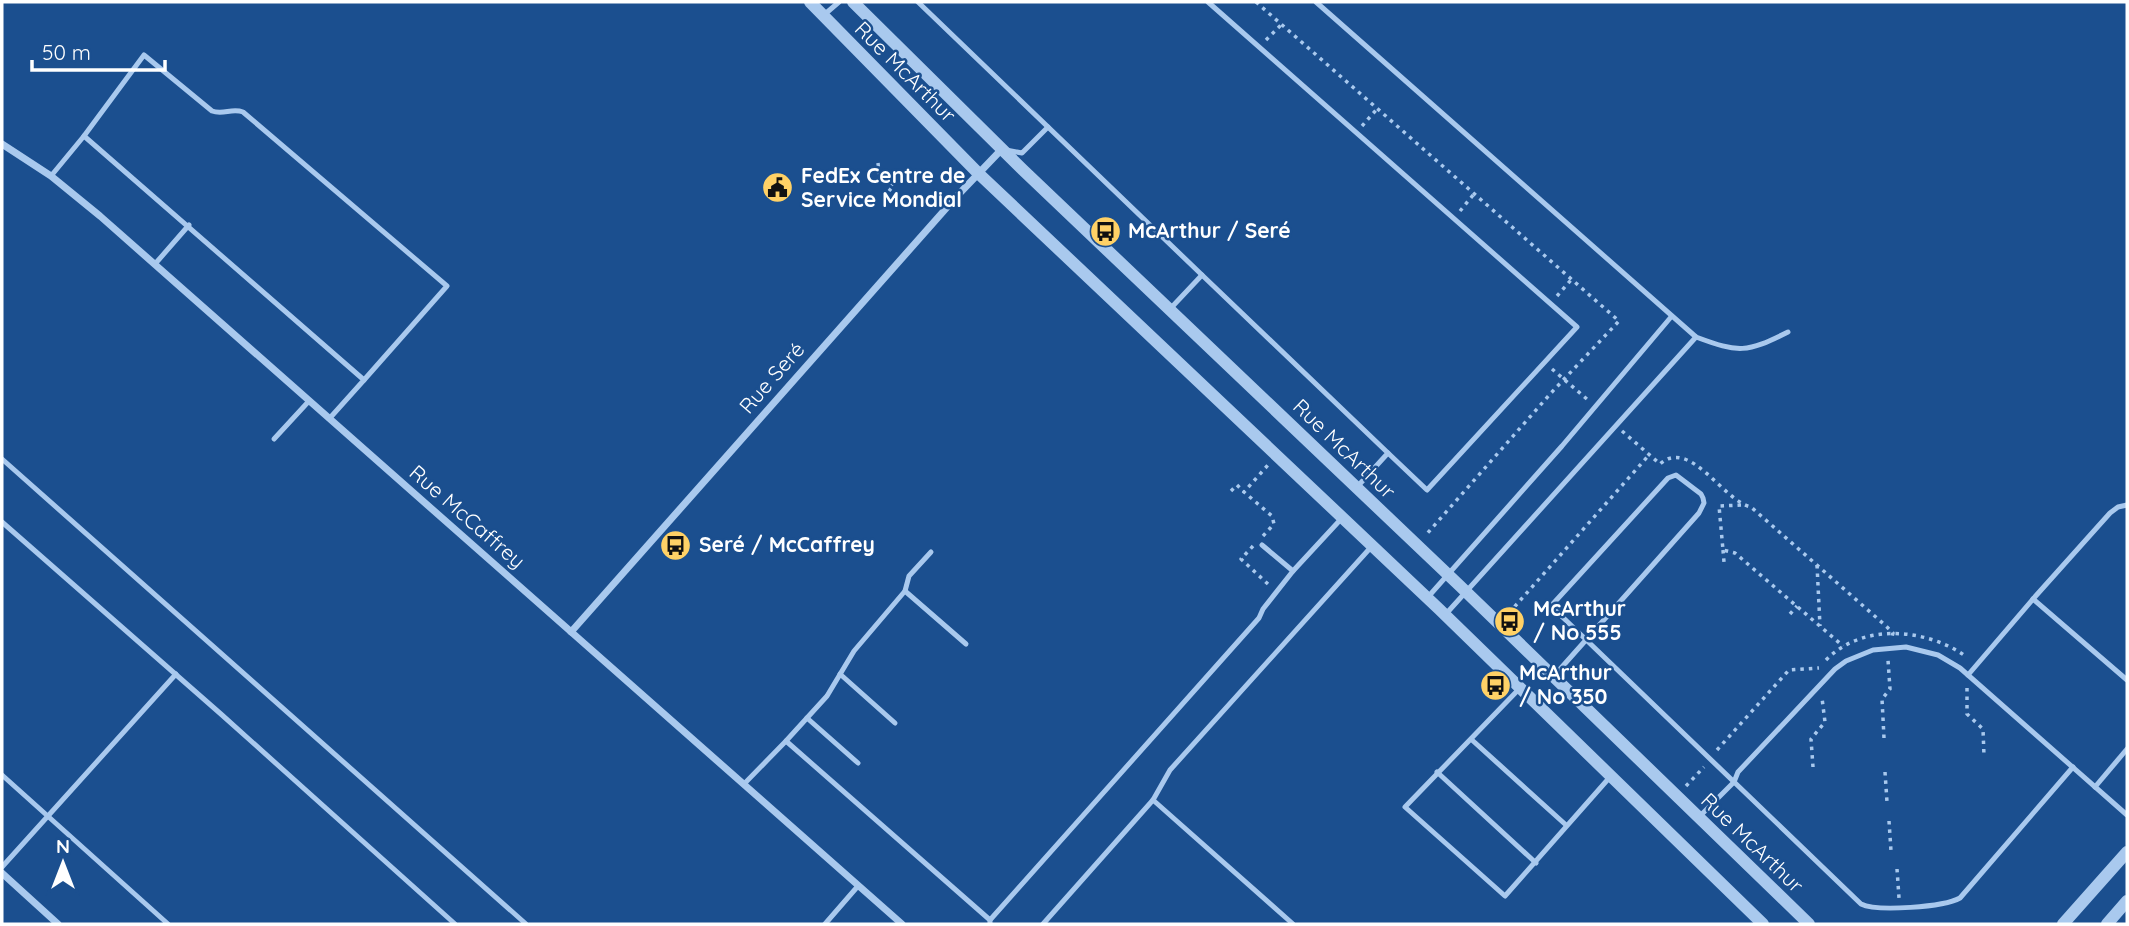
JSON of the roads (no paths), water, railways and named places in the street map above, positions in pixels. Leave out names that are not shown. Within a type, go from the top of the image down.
[{"type":"street","name":"Rue McArthur","points":[[810,2],[978,173],[1445,615],[1611,776],[1754,921]]},
{"type":"street","name":"Rue McArthur","points":[[853,2],[1002,149],[1448,573],[1809,924]]},
{"type":"street","name":"Rue McCaffrey","points":[[2,144],[51,176],[155,264],[902,924]]},
{"type":"street","name":"Rue Seré","points":[[570,632],[1002,149]]},
{"type":"street","points":[[2063,924],[2127,852]]},
{"type":"street","points":[[2,873],[58,924]]},
{"type":"street","points":[[2106,924],[2127,901]]},
{"type":"lane","points":[[822,16],[839,2]]},
{"type":"lane","points":[[918,2],[1427,490],[1577,327],[1208,2]]},
{"type":"lane","points":[[1316,2],[1696,337],[1726,348],[1746,349],[1764,344],[1788,331]]},
{"type":"lane","points":[[51,176],[144,54],[212,111],[243,112],[447,286],[329,419]]},
{"type":"lane","points":[[1002,149],[1022,153],[1048,127]]},
{"type":"lane","points":[[84,136],[364,380]]},
{"type":"lane","points":[[155,264],[188,225]]},
{"type":"lane","points":[[1170,309],[1202,275]]},
{"type":"lane","points":[[1427,598],[1562,446],[1671,317]]},
{"type":"lane","points":[[1445,615],[1696,337]]},
{"type":"lane","points":[[274,439],[309,401]]},
{"type":"lane","points":[[1357,487],[1388,453]]},
{"type":"lane","points":[[2,459],[526,924]]},
{"type":"lane","points":[[1553,677],[1586,640],[1702,509],[1703,498],[1676,475],[1668,478],[1551,606],[1586,640],[1861,904],[1869,908],[1899,907],[1948,903],[1960,898],[2073,767]]},
{"type":"lane","points":[[1968,675],[2109,513],[2127,505]]},
{"type":"lane","points":[[786,741],[990,922],[1259,618],[1293,571],[1342,518]]},
{"type":"lane","points":[[2,522],[455,924]]},
{"type":"lane","points":[[1262,545],[1293,571]]},
{"type":"lane","points":[[1043,924],[1153,800],[1170,770],[1372,546]]},
{"type":"lane","points":[[744,785],[827,696],[854,650],[905,592],[909,576],[931,552]]},
{"type":"lane","points":[[905,592],[967,644]]},
{"type":"lane","points":[[2033,599],[2127,680]]},
{"type":"lane","points":[[1698,818],[1734,782],[1738,772],[1824,679],[1846,661],[1886,648],[1916,649],[1938,655],[1968,675],[2127,815]]},
{"type":"lane","points":[[2,867],[176,674]]},
{"type":"lane","points":[[840,674],[895,723]]},
{"type":"lane","points":[[1520,688],[1405,807],[1505,896],[1611,776]]},
{"type":"lane","points":[[807,718],[858,763]]},
{"type":"lane","points":[[1472,740],[1566,825]]},
{"type":"lane","points":[[2095,786],[2127,749]]},
{"type":"lane","points":[[1437,772],[1535,863]]},
{"type":"lane","points":[[2,775],[167,924]]},
{"type":"lane","points":[[1153,800],[1293,924]]},
{"type":"lane","points":[[825,924],[858,886]]},
{"type":"place","name":"FedEx Centre de Service Mondial","points":[[778,188]]},
{"type":"place","name":"McArthur / Seré","points":[[1105,231]]},
{"type":"place","name":"Seré / McCaffrey","points":[[676,545]]},
{"type":"place","name":"McArthur / No 555","points":[[1510,621]]},
{"type":"place","name":"McArthur / No 350","points":[[1496,685]]}]
